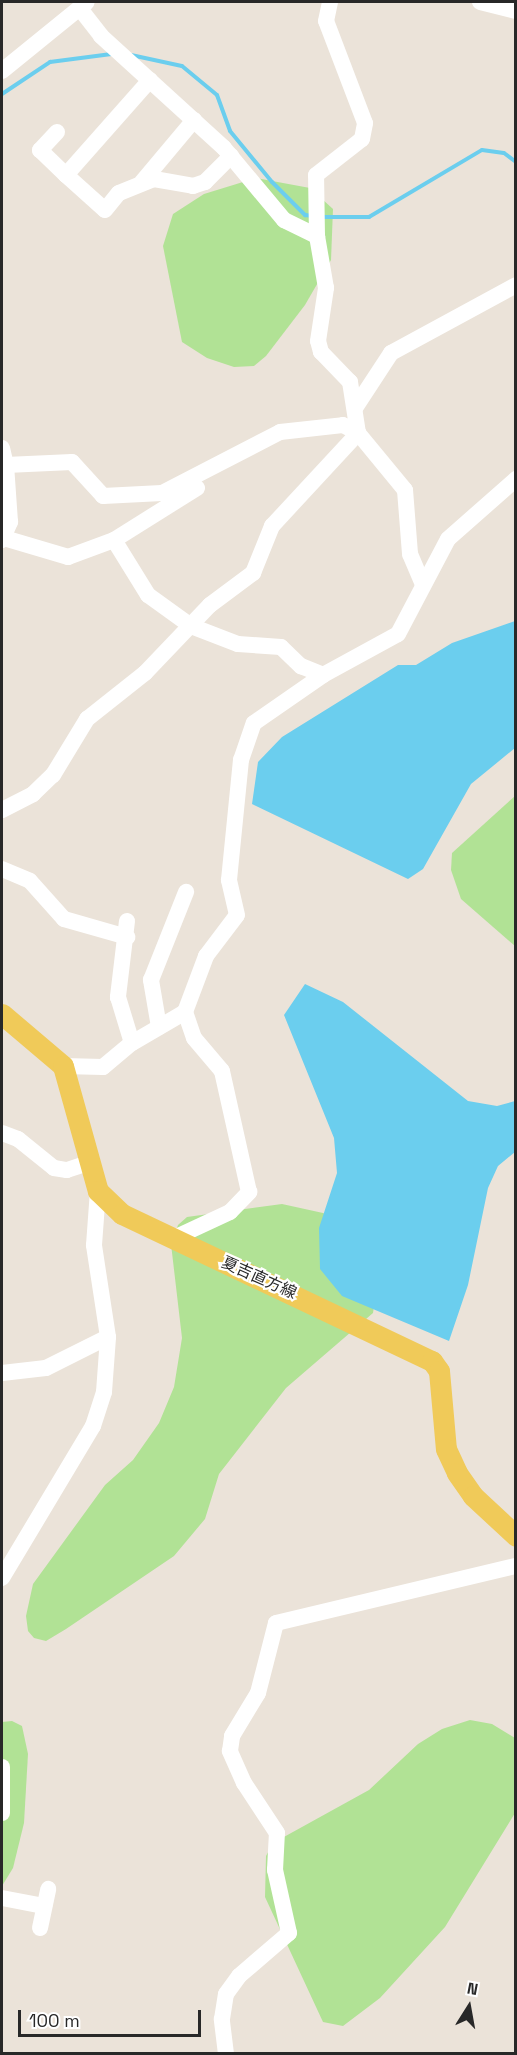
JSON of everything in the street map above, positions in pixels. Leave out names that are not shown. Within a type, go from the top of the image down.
[{"type":"main road","points":[[2,1014],[63,1066]]},
{"type":"main road","name":"夏吉直方線","points":[[63,1066],[88,1163],[98,1191],[122,1214],[432,1361],[439,1371],[446,1449],[456,1473],[473,1496],[516,1536]]},
{"type":"street","points":[[2,810],[33,794],[53,775],[87,719],[145,673],[210,605],[253,573],[272,526],[358,434],[350,382],[321,352],[318,341],[326,288],[316,223],[316,175],[362,139],[365,123],[326,21],[330,2]]},
{"type":"street","points":[[480,2],[516,11]]},
{"type":"street","points":[[2,71],[85,6],[114,47],[231,156],[284,220],[316,223]]},
{"type":"street","points":[[66,175],[150,80]]},
{"type":"street","points":[[142,182],[194,120]]},
{"type":"street","points":[[57,132],[40,150],[105,210],[119,193],[142,182],[154,179],[193,186],[217,173],[231,156]]},
{"type":"street","points":[[355,408],[391,353],[516,285]]},
{"type":"street","points":[[6,465],[72,462],[103,496],[126,497],[182,486],[218,462],[280,432],[343,424],[358,434],[405,490],[410,554],[423,584]]},
{"type":"street","points":[[2,448],[6,465],[10,522],[3,539],[68,557],[114,540],[203,485],[218,462]]},
{"type":"street","points":[[63,1066],[103,1067],[132,1043],[185,1012],[206,956],[237,915],[229,880],[245,741],[254,723],[323,675],[398,634],[411,617],[423,584],[448,539],[516,479]]},
{"type":"street","points":[[114,540],[148,594],[191,626],[238,644],[281,646],[301,666],[323,675]]},
{"type":"street","points":[[2,870],[30,881],[64,919],[127,929],[118,997],[132,1043]]},
{"type":"street","points":[[159,1027],[151,980],[186,892]]},
{"type":"street","points":[[172,1239],[230,1212],[249,1192],[222,1071],[194,1038],[185,1012]]},
{"type":"street","points":[[2,1133],[18,1140],[54,1168],[67,1170],[88,1163]]},
{"type":"street","points":[[2,1578],[93,1426],[104,1392],[108,1337],[94,1245],[98,1191]]},
{"type":"street","points":[[2,1373],[46,1368],[108,1337]]},
{"type":"street","points":[[226,2054],[222,2019],[226,1994],[239,1976],[289,1933],[276,1879],[277,1833],[244,1783],[230,1751],[232,1736],[258,1692],[276,1623],[516,1566]]},
{"type":"street","points":[[2,1767],[2,1814]]},
{"type":"street","points":[[40,1928],[48,1889]]},
{"type":"street","points":[[2,1898],[44,1906]]},
{"type":"green space","points":[[256,178],[310,188],[333,209],[331,260],[305,305],[266,356],[254,366],[234,367],[207,358],[182,342],[163,246],[173,214],[204,194]]},
{"type":"green space","points":[[515,796],[515,946],[461,899],[451,870],[452,853]]},
{"type":"green space","points":[[282,1204],[323,1213],[358,1228],[378,1280],[373,1313],[286,1388],[219,1474],[205,1519],[174,1556],[46,1641],[34,1638],[28,1631],[26,1616],[33,1584],[105,1485],[133,1460],[159,1423],[174,1387],[182,1338],[171,1244],[178,1225],[187,1217]]},
{"type":"green space","points":[[470,1720],[492,1724],[515,1738],[515,1813],[445,1927],[380,1998],[343,2026],[323,2022],[265,1897],[266,1856],[273,1843],[369,1790],[418,1744],[442,1729]]},
{"type":"green space","points":[[12,1721],[22,1726],[28,1754],[24,1823],[13,1868],[2,1886],[2,1722]]},
{"type":"water","points":[[515,621],[515,748],[471,784],[423,869],[408,879],[252,804],[258,762],[282,737],[398,665],[416,665],[452,643]]},
{"type":"water","points":[[305,984],[343,1002],[468,1101],[497,1106],[515,1101],[515,1152],[498,1166],[488,1188],[468,1285],[449,1341],[342,1296],[320,1269],[319,1228],[337,1173],[334,1138],[284,1015]]},
{"type":"waterway","points":[[2,94],[50,62],[111,54]]},
{"type":"waterway","points":[[131,55],[182,66],[217,95],[230,131],[272,182],[305,215],[313,216]]},
{"type":"waterway","points":[[320,217],[369,217],[482,150],[504,153],[516,162]]}]
